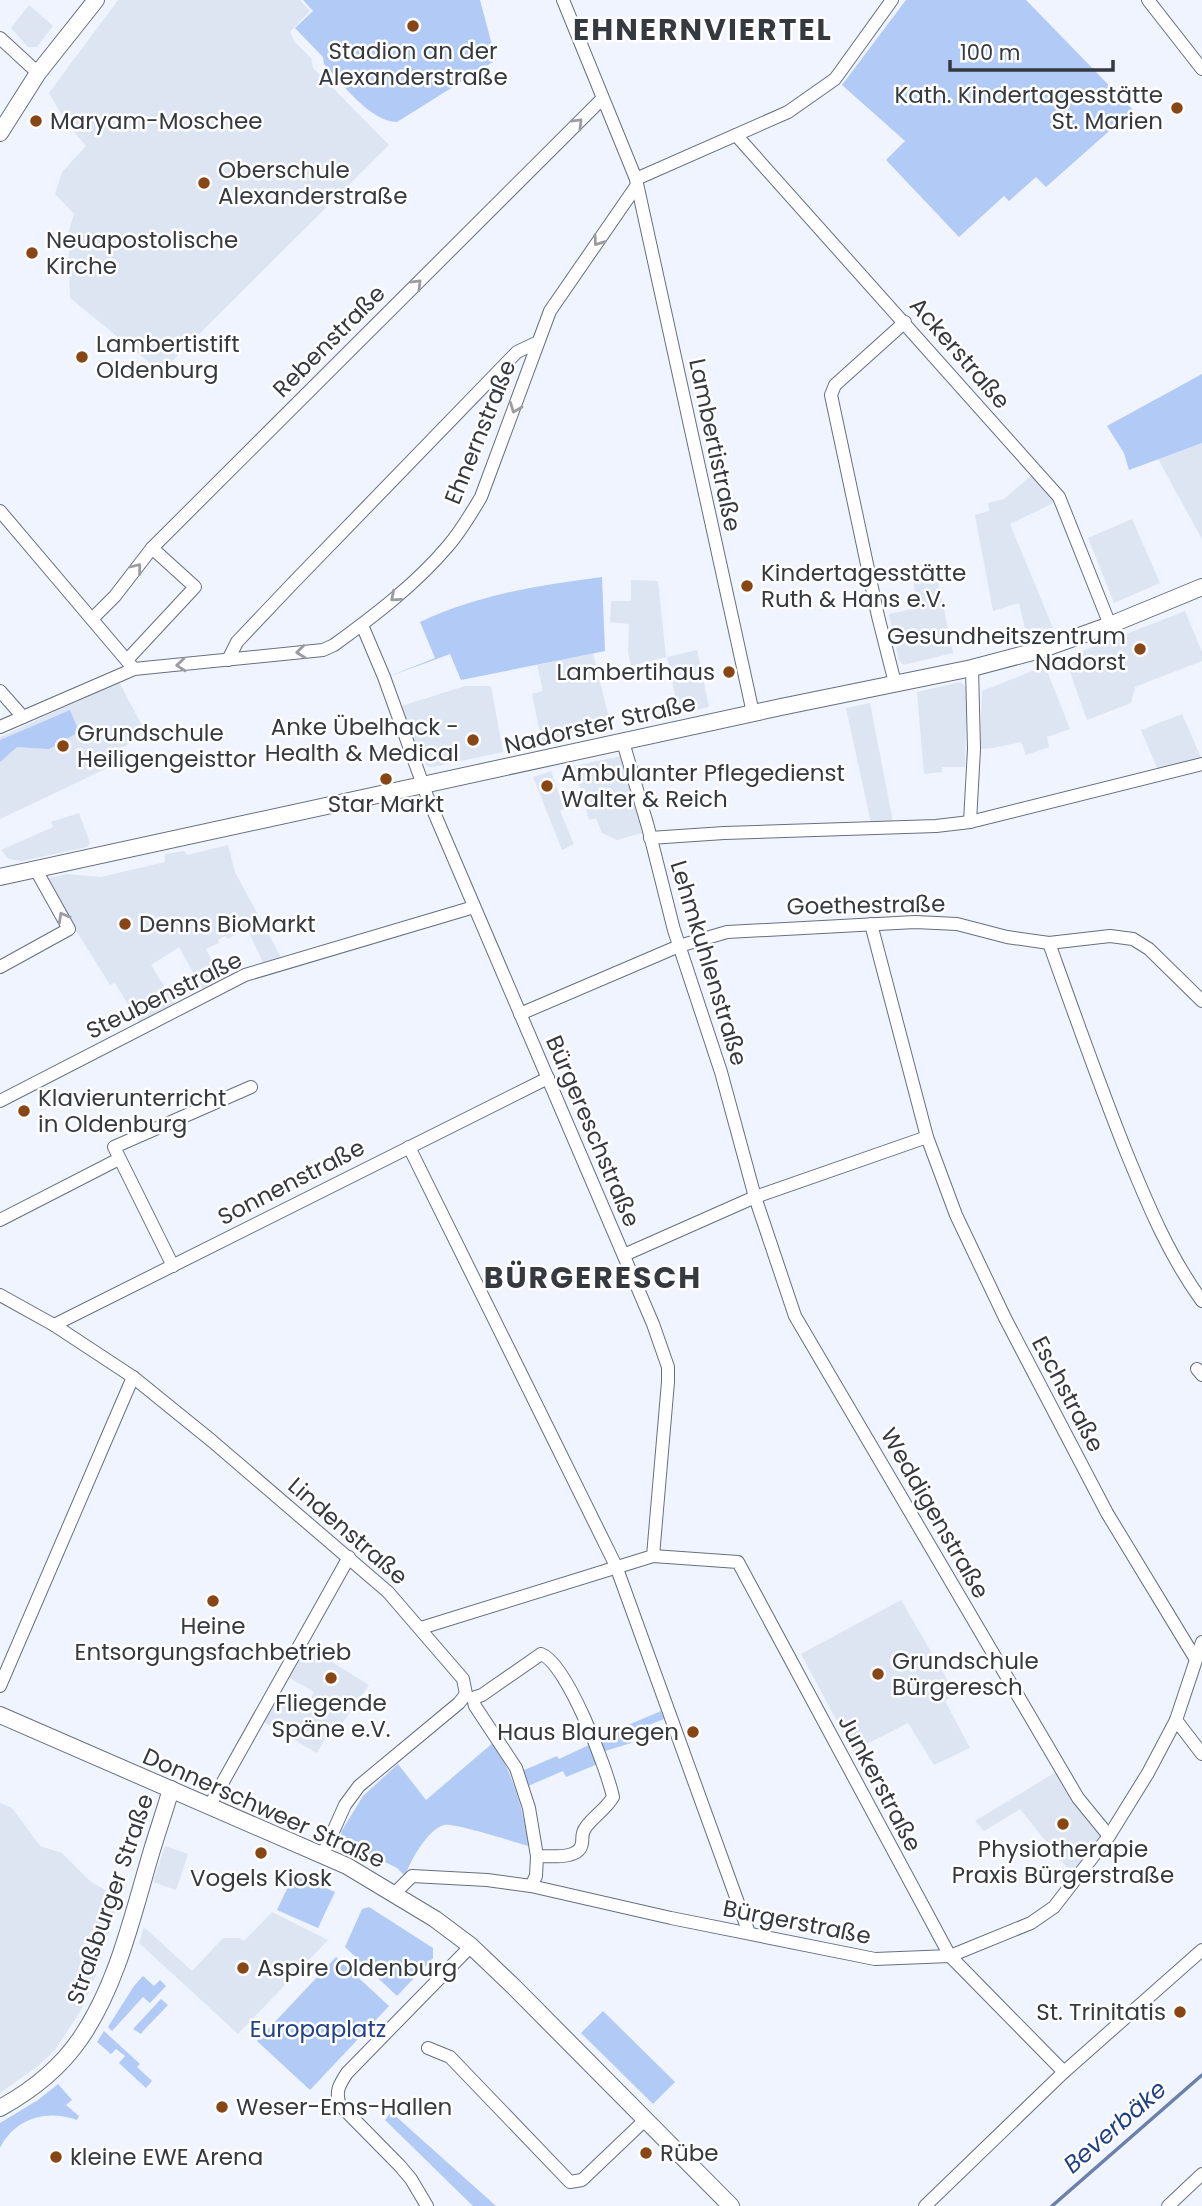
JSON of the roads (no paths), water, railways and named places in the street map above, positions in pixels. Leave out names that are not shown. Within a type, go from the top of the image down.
[{"type":"street","points":[[0,133],[38,74],[96,0]]},
{"type":"street","name":"Lambertistraße","points":[[563,0],[636,182],[753,713]]},
{"type":"street","points":[[636,182],[788,112],[835,79],[892,0]]},
{"type":"street","points":[[1147,0],[1202,69]]},
{"type":"street","points":[[0,38],[38,74]]},
{"type":"street","name":"Rebenstraße","points":[[92,619],[115,596],[152,548],[602,99]]},
{"type":"street","name":"Ackerstraße","points":[[736,135],[1059,497],[1110,625]]},
{"type":"street","name":"Ehnernstraße","points":[[0,727],[131,664],[228,660],[323,649],[334,645],[362,625],[402,591],[448,547],[481,497],[550,311],[636,182]]},
{"type":"street","points":[[895,684],[831,396],[835,385],[905,322]]},
{"type":"street","points":[[228,660],[237,642],[432,439],[517,352],[536,343]]},
{"type":"street","points":[[0,511],[131,664],[195,587],[152,548]]},
{"type":"street","name":"Nadorster Straße","points":[[2,873],[36,870],[753,713],[972,668],[1035,652],[1202,587]]},
{"type":"street","name":"Bürgereschstraße","points":[[362,625],[384,677],[423,786],[624,1255],[668,1367],[653,1556]]},
{"type":"street","points":[[970,822],[974,749],[972,668]]},
{"type":"street","points":[[0,691],[23,717]]},
{"type":"street","name":"Lehmkuhlenstraße","points":[[623,742],[680,946],[721,1072],[755,1197]]},
{"type":"street","points":[[650,838],[936,826],[970,822],[1202,764]]},
{"type":"street","points":[[0,967],[69,929],[36,870]]},
{"type":"street","name":"Steubenstraße","points":[[0,1101],[246,975],[474,907]]},
{"type":"street","name":"Goethestraße","points":[[520,1014],[680,946],[727,932],[935,922],[1049,943],[1110,936],[1133,939],[1149,949],[1202,1002]]},
{"type":"street","name":"Eschstraße","points":[[871,924],[927,1137],[956,1215],[1004,1318],[1107,1513],[1195,1658]]},
{"type":"street","points":[[1049,943],[1101,1089],[1139,1182],[1165,1242],[1202,1301]]},
{"type":"street","name":"Sonnenstraße","points":[[54,1325],[548,1077]]},
{"type":"street","points":[[173,1266],[114,1147],[251,1087]]},
{"type":"street","points":[[624,1255],[755,1197],[927,1137]]},
{"type":"street","points":[[409,1147],[616,1566],[749,1933]]},
{"type":"street","points":[[0,1220],[119,1159]]},
{"type":"street","name":"Weddigenstraße","points":[[755,1197],[795,1316],[1078,1798],[1109,1836]]},
{"type":"street","name":"Lindenstraße","points":[[0,1295],[54,1325],[133,1377],[388,1592],[463,1679],[475,1706],[516,1768],[529,1808],[537,1856]]},
{"type":"street","points":[[0,1686],[133,1377]]},
{"type":"street","points":[[421,1628],[653,1556]]},
{"type":"street","name":"Junkerstraße","points":[[653,1556],[738,1562],[950,1956],[1064,2072]]},
{"type":"street","points":[[210,1805],[349,1557]]},
{"type":"street","name":"Bürgerstraße","points":[[395,1893],[412,1876],[487,1880],[531,1886],[661,1916],[875,1959],[950,1956],[1031,1923],[1054,1906],[1109,1836],[1148,1773],[1175,1720],[1202,1642]]},
{"type":"street","points":[[323,1854],[345,1805],[359,1786],[459,1703],[470,1696],[482,1695],[541,1654],[547,1656],[556,1667],[580,1707],[613,1797],[585,1828],[577,1852],[570,1855],[537,1856],[536,1876],[531,1886]]},
{"type":"street","name":"Donnerschweer Straße","points":[[0,1715],[323,1854],[395,1893],[471,1946],[730,2206]]},
{"type":"street","points":[[1175,1720],[1202,1754]]},
{"type":"street","name":"Straßburger Straße","points":[[0,2108],[45,2078],[79,2041],[93,2018],[106,1991],[135,1909],[172,1789]]},
{"type":"street","points":[[427,2206],[406,2172],[340,2105],[337,2095],[339,2085],[347,2073],[471,1946]]},
{"type":"street","points":[[925,2206],[1064,2072],[1202,1950]]},
{"type":"street","points":[[428,2048],[450,2057],[570,2182],[582,2180],[645,2120]]},
{"type":"street","points":[[1168,2206],[1202,2174]]},
{"type":"waterway","name":"Beverbäke","points":[[1052,2206],[1202,2075]]},
{"type":"place","name":"Stadion an der Alexanderstraße","points":[[413,26]]},
{"type":"place","name":"Kath. Kindertagesstätte St. Marien","points":[[1177,108]]},
{"type":"place","name":"Maryam-Moschee","points":[[36,121]]},
{"type":"place","name":"Oberschule Alexanderstraße","points":[[204,183]]},
{"type":"place","name":"Neuapostolische Kirche","points":[[32,253]]},
{"type":"place","name":"Lambertistift Oldenburg","points":[[82,357]]},
{"type":"place","name":"Kindertagesstätte Ruth & Hans e.V.","points":[[747,586]]},
{"type":"place","name":"Gesundheitszentrum Nadorst","points":[[1140,649]]},
{"type":"place","name":"Lambertihaus","points":[[729,672]]},
{"type":"place","name":"Anke Übelhack - Health & Medical","points":[[473,740]]},
{"type":"place","name":"Grundschule Heiligengeisttor","points":[[63,746]]},
{"type":"place","name":"Star Markt","points":[[386,779]]},
{"type":"place","name":"Ambulanter Pflegedienst Walter & Reich","points":[[547,786]]},
{"type":"place","name":"Denns BioMarkt","points":[[125,924]]},
{"type":"place","name":"Klavierunterricht in Oldenburg","points":[[24,1111]]},
{"type":"place","name":"Heine Entsorgungsfachbetrieb","points":[[213,1601]]},
{"type":"place","name":"Grundschule Bürgeresch","points":[[878,1674]]},
{"type":"place","name":"Fliegende Späne e.V.","points":[[331,1678]]},
{"type":"place","name":"Haus Blauregen","points":[[693,1732]]},
{"type":"place","name":"Physiotherapie Praxis Bürgerstraße","points":[[1063,1824]]},
{"type":"place","name":"Vogels Kiosk","points":[[261,1853]]},
{"type":"place","name":"Aspire Oldenburg","points":[[243,1968]]},
{"type":"place","name":"St. Trinitatis","points":[[1180,2012]]},
{"type":"place","name":"Weser-Ems-Hallen","points":[[222,2107]]},
{"type":"place","name":"Rübe","points":[[646,2153]]},
{"type":"place","name":"kleine EWE Arena","points":[[56,2157]]},
{"type":"district","name":"EHNERNVIERTEL","points":[[703,30]]},
{"type":"district","name":"BÜRGERESCH","points":[[593,1278]]},
{"type":"park label","name":"Europaplatz","points":[[318,2029]]}]
